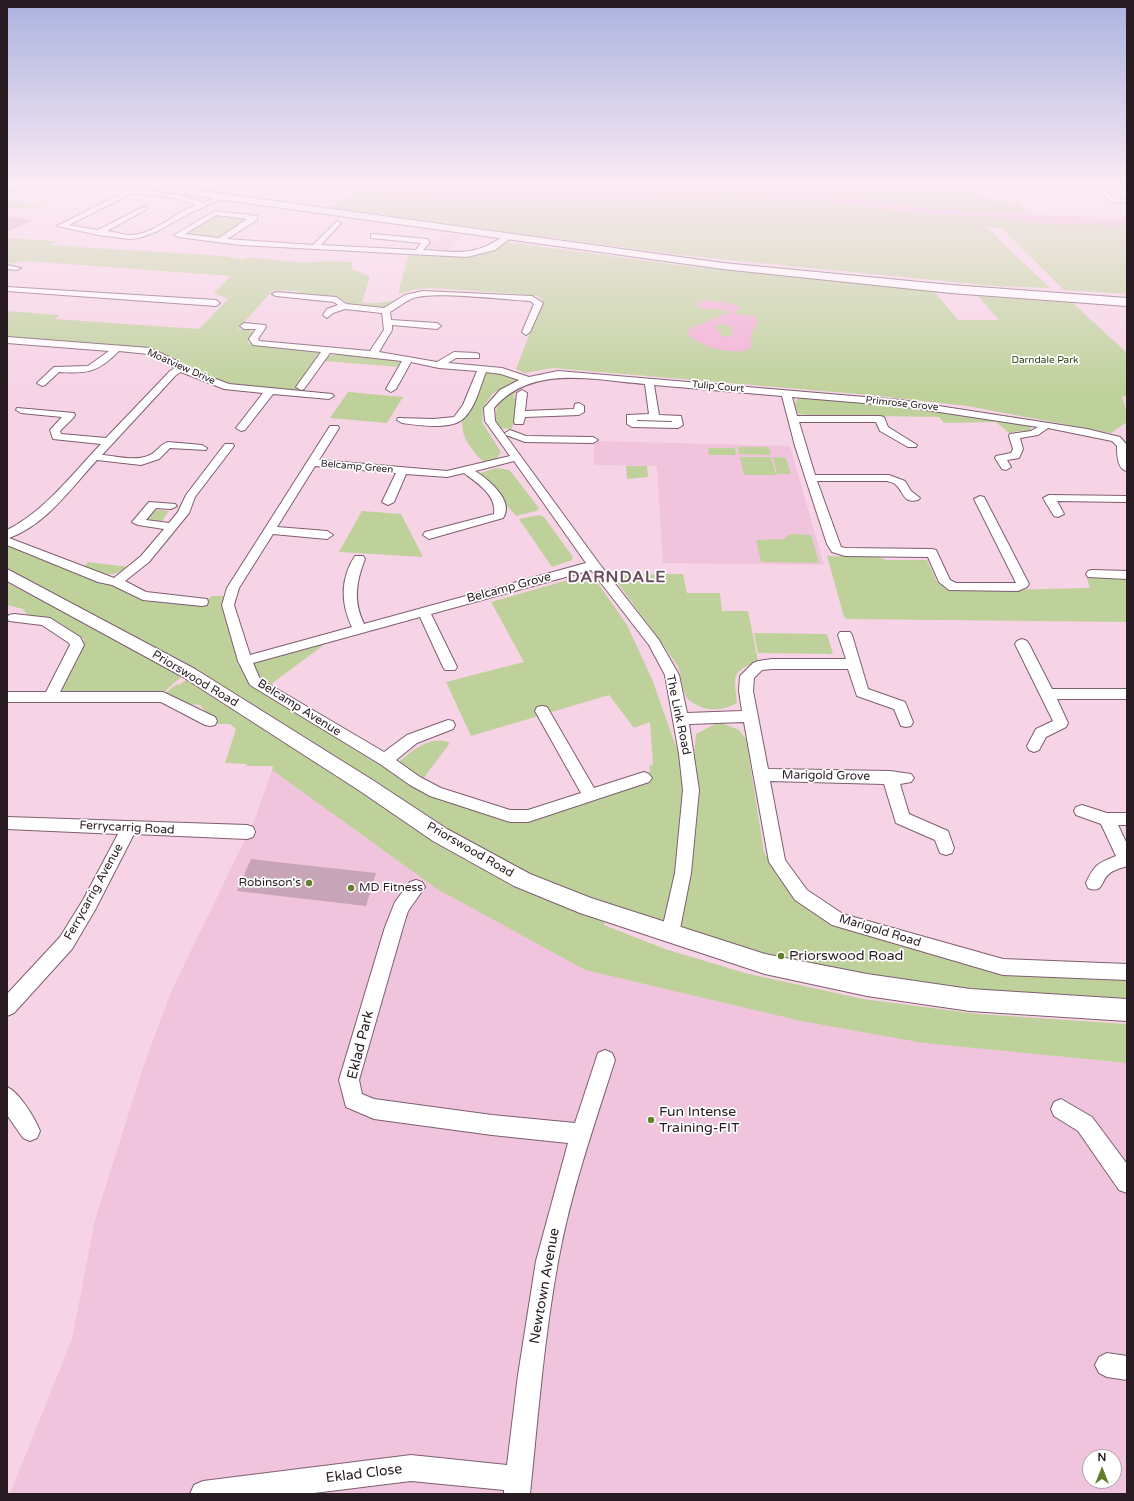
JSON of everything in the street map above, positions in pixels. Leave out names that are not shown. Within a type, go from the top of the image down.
[{"type":"main road","points":[[634,253],[782,272],[951,289],[1127,302]]},
{"type":"street","points":[[435,253],[467,255],[475,253]]},
{"type":"street","points":[[7,268],[17,268]]},
{"type":"street","points":[[7,289],[216,303]]},
{"type":"street","points":[[327,315],[330,311],[344,306],[386,311],[408,297],[423,293],[440,292],[532,299],[539,303],[526,332]]},
{"type":"street","points":[[276,294],[336,300],[344,306]]},
{"type":"street","points":[[481,305],[484,296]]},
{"type":"street","points":[[373,354],[388,330],[386,311]]},
{"type":"street","points":[[388,322],[437,326]]},
{"type":"street","points":[[244,326],[262,327],[253,339],[256,343],[373,354],[439,365],[502,371],[527,380]]},
{"type":"street","name":"Moatview Drive","points":[[8,340],[150,351],[174,363],[180,369],[227,387],[269,392],[329,396]]},
{"type":"street","points":[[42,383],[58,369],[84,371],[95,368],[117,348]]},
{"type":"street","points":[[301,387],[327,350]]},
{"type":"street","points":[[439,365],[454,354],[476,356]]},
{"type":"street","points":[[390,389],[408,360]]},
{"type":"street","points":[[7,535],[28,524],[41,514],[173,373],[180,369]]},
{"type":"street","points":[[402,420],[455,421],[462,416],[482,370]]},
{"type":"street","name":"Tulip Court","points":[[527,380],[558,374],[786,393]]},
{"type":"street","name":"The Link Road","points":[[527,380],[511,387],[500,395],[489,408],[490,421],[506,435],[515,458],[654,643],[672,675],[681,719],[691,790],[683,873],[670,934]]},
{"type":"street","points":[[649,381],[657,436]]},
{"type":"street","points":[[241,428],[269,392]]},
{"type":"street","points":[[506,435],[519,422],[522,393]]},
{"type":"street","points":[[786,393],[811,478],[836,549],[845,552],[932,553],[945,582],[953,587],[1018,587],[1023,584],[980,499]]},
{"type":"street","name":"Primrose Grove","points":[[786,393],[900,403],[1045,425],[1109,437],[1116,439],[1122,444],[1127,468]]},
{"type":"street","points":[[520,414],[579,412],[579,406]]},
{"type":"street","points":[[21,410],[70,415],[55,430],[57,437],[109,441]]},
{"type":"street","name":"Primrose Grove","points":[[793,419],[880,419],[884,429],[912,445]]},
{"type":"street","points":[[1006,467],[1000,458],[1014,456],[1018,449],[1014,436],[1021,434],[1034,434],[1042,430],[1045,425]]},
{"type":"street","name":"Belcamp Avenue","points":[[334,428],[233,588],[228,605],[245,661],[255,682],[384,760],[415,781],[436,792],[510,816],[528,816],[644,778]]},
{"type":"street","points":[[506,435],[525,439],[593,440]]},
{"type":"street","points":[[95,457],[141,462],[155,457],[168,445],[202,448]]},
{"type":"street","points":[[116,582],[145,559],[172,527],[183,513],[190,497],[229,446]]},
{"type":"street","name":"Belcamp Green","points":[[313,463],[447,474],[515,458]]},
{"type":"street","points":[[429,535],[499,516],[501,514],[501,506],[485,483],[467,470]]},
{"type":"street","name":"Belcamp Green","points":[[388,502],[402,471]]},
{"type":"street","points":[[811,478],[889,478],[901,483],[906,493],[914,498]]},
{"type":"street","points":[[1058,514],[1049,498],[1127,499]]},
{"type":"street","points":[[171,506],[153,504],[138,522],[172,527]]},
{"type":"street","points":[[271,530],[328,535]]},
{"type":"street","points":[[7,541],[102,579],[116,582],[143,596],[202,602]]},
{"type":"street","points":[[359,559],[350,580],[348,597],[360,629]]},
{"type":"street","name":"Belcamp Grove","points":[[245,661],[594,565]]},
{"type":"street","name":"Priorswood Road","points":[[7,574],[189,673],[367,786],[440,835],[522,880],[588,906],[765,964],[921,994],[970,1000],[1127,1010]]},
{"type":"street","points":[[1092,574],[1127,575]]},
{"type":"street","points":[[424,612],[450,667]]},
{"type":"street","points":[[14,618],[45,621],[75,640],[77,645],[50,697]]},
{"type":"street","points":[[845,635],[862,692],[900,706],[906,722]]},
{"type":"street","points":[[1022,644],[1061,723],[1041,733],[1034,746]]},
{"type":"street","name":"Marigold Road","points":[[854,664],[772,664],[758,666],[747,676],[746,691],[777,862],[800,895],[838,920],[1003,967],[1127,972]]},
{"type":"street","points":[[1047,694],[1127,694]]},
{"type":"street","points":[[7,697],[163,697],[210,721]]},
{"type":"street","points":[[542,711],[590,795]]},
{"type":"street","points":[[681,719],[751,716]]},
{"type":"street","points":[[384,760],[412,739],[448,725]]},
{"type":"street","name":"Marigold Grove","points":[[762,775],[898,778],[902,818],[942,836],[946,848]]},
{"type":"street","points":[[1082,811],[1107,818],[1127,819]]},
{"type":"street","points":[[1094,883],[1103,869],[1126,859],[1107,818]]},
{"type":"street","name":"Ferrycarrig Road","points":[[7,823],[248,832]]},
{"type":"street","name":"Ferrycarrig Avenue","points":[[7,1006],[66,943],[89,905],[129,828]]},
{"type":"street","name":"Eklad Park","points":[[416,888],[401,907],[392,935],[349,1080],[353,1100],[374,1109],[492,1125],[581,1134]]},
{"type":"street","name":"Newtown Avenue","points":[[518,1486],[530,1375],[547,1261],[581,1134],[605,1060]]},
{"type":"street","points":[[7,1098],[30,1131]]},
{"type":"street","points":[[1061,1109],[1085,1124],[1127,1182]]},
{"type":"street","name":"Eklad Close","points":[[207,1494],[411,1468],[518,1486]]},
{"type":"shaded area","points":[[705,300],[735,304],[740,309],[735,311],[736,314],[753,316],[758,319],[751,336],[752,346],[746,350],[738,351],[720,350],[701,343],[688,335],[687,332],[691,328],[730,312],[701,308],[697,306],[698,302]],"holes":[[[720,323],[731,327],[733,331],[731,336],[727,337],[720,335],[716,326]]]},
{"type":"shaded area","points":[[594,441],[790,446],[824,565],[663,563],[657,466],[594,465]]},
{"type":"shaded area","points":[[272,770],[437,889],[585,970],[801,1021],[923,1043],[1127,1063],[1127,1494],[10,1494],[72,1339],[95,1220],[144,1065],[171,992],[255,819]]},
{"type":"green space","points":[[7,253],[177,253],[224,256],[243,260],[248,257],[303,263],[325,261],[352,262],[352,269],[370,276],[362,302],[374,303],[395,300],[396,302],[384,308],[358,306],[349,304],[339,298],[300,293],[298,291],[273,290],[238,329],[250,330],[254,333],[249,339],[248,343],[281,349],[317,351],[320,355],[297,387],[298,390],[294,391],[223,383],[165,354],[149,349],[53,341],[7,340],[7,311],[60,315],[55,319],[199,329],[228,299],[214,293],[231,276],[27,261],[7,264]]},
{"type":"green space","name":"Darndale Park","points":[[409,253],[446,256],[484,253],[589,253],[686,266],[934,291],[958,320],[999,320],[978,296],[1073,303],[1127,353],[1127,397],[1122,396],[1127,413],[1127,422],[1111,433],[967,406],[870,395],[553,368],[524,373],[516,369],[542,302],[542,298],[519,294],[431,288],[417,289],[398,294]]},
{"type":"green space","points":[[666,253],[1013,253],[1050,288],[995,286]]},
{"type":"green space","points":[[1026,253],[1127,253],[1127,294],[1064,290]]},
{"type":"green space","points":[[340,354],[396,360],[400,363],[398,367],[324,361],[329,356]]},
{"type":"green space","points":[[483,370],[502,371],[527,380],[493,393],[483,407],[482,422],[501,452],[497,459],[485,462],[476,455],[466,439],[462,419],[468,400]]},
{"type":"green space","points":[[348,392],[403,397],[387,423],[330,418]]},
{"type":"green space","points":[[510,392],[515,392],[513,398],[518,398],[515,422],[511,429],[498,428],[496,423],[497,408],[502,399]]},
{"type":"green space","points":[[807,397],[951,413],[1031,426],[1031,431],[1009,433],[996,422],[944,423],[939,417],[798,414],[795,405],[797,399]]},
{"type":"green space","points":[[738,447],[769,447],[771,455],[739,454]]},
{"type":"green space","points":[[708,448],[735,448],[736,455],[709,455]]},
{"type":"green space","points":[[740,457],[771,457],[776,475],[744,475]]},
{"type":"green space","points":[[773,457],[786,458],[791,474],[777,474]]},
{"type":"green space","points":[[626,466],[647,466],[648,477],[627,479]]},
{"type":"green space","points":[[496,468],[509,470],[512,473],[539,508],[536,511],[516,516],[489,484],[477,474]]},
{"type":"green space","points":[[160,510],[169,511],[161,522],[146,518],[151,512]]},
{"type":"green space","points":[[362,511],[401,514],[423,557],[339,552]]},
{"type":"green space","points":[[539,515],[544,517],[573,557],[572,560],[552,567],[519,519]]},
{"type":"green space","points":[[790,534],[811,535],[819,563],[761,562],[756,540],[784,539]]},
{"type":"green space","points":[[7,541],[128,589],[203,603],[212,596],[232,596],[229,605],[238,665],[258,685],[246,660],[336,636],[263,690],[391,769],[410,752],[426,743],[442,741],[450,743],[420,783],[519,817],[646,781],[650,770],[649,767],[653,764],[650,722],[634,728],[609,695],[471,736],[446,682],[524,662],[491,602],[582,576],[595,579],[627,625],[652,679],[691,789],[696,734],[719,722],[739,730],[746,739],[764,852],[781,881],[838,920],[1002,967],[1127,972],[1127,1009],[765,963],[523,879],[369,786],[7,574]]},
{"type":"green space","points":[[827,556],[879,557],[886,560],[927,560],[937,582],[953,591],[1090,588],[1086,575],[1127,575],[1127,622],[847,619],[844,617]]},
{"type":"green space","points":[[88,562],[129,567],[117,573],[106,574],[84,567]]},
{"type":"green space","points":[[683,574],[687,593],[720,593],[722,611],[748,611],[758,660],[743,668],[736,676],[735,686],[737,703],[731,706],[719,709],[707,709],[695,704],[686,697],[677,665],[612,575]]},
{"type":"green space","points":[[7,583],[94,627],[181,677],[165,691],[67,693],[60,689],[84,639],[47,617],[28,616],[23,609],[7,605]]},
{"type":"green space","points":[[754,633],[827,634],[833,654],[758,653]]},
{"type":"green space","points":[[186,680],[456,853],[528,890],[605,921],[604,925],[665,949],[745,973],[863,999],[978,1014],[1127,1024],[1127,1063],[923,1043],[801,1021],[585,970],[437,889],[272,770],[273,766],[246,766],[247,764],[225,763],[236,729],[230,724],[216,724],[200,705],[185,704],[165,693],[177,684],[179,685]]},
{"type":"building","points":[[251,859],[376,873],[366,906],[237,891]]},
{"type":"place","name":"Robinson's","points":[[309,883]]},
{"type":"place","name":"MD Fitness","points":[[351,888]]},
{"type":"place","name":"Priorswood Road","points":[[781,956]]},
{"type":"place","name":"Fun Intense Training-FIT","points":[[651,1120]]},
{"type":"district","name":"DARNDALE","points":[[617,578]]}]
